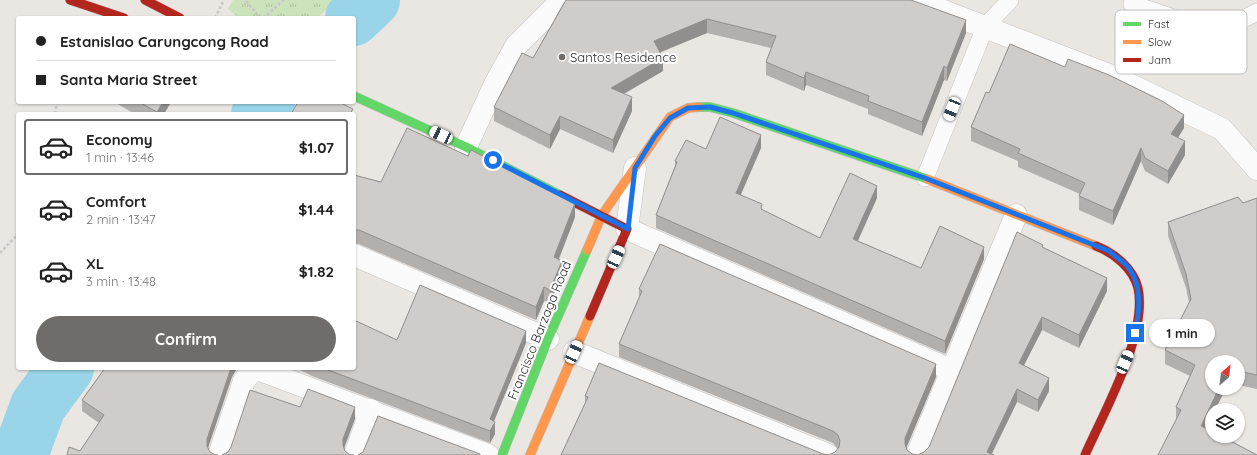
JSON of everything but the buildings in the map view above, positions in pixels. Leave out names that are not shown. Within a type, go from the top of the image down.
[{"type":"street","points":[[70,0],[118,16]]},
{"type":"street","points":[[145,0],[176,16]]},
{"type":"street","points":[[466,147],[495,84],[516,46],[562,0]]},
{"type":"street","points":[[915,0],[1114,77],[1222,129],[1257,169]]},
{"type":"street","points":[[356,97],[466,147],[628,229],[951,370]]},
{"type":"street","name":"Francisco Barzaga Road","points":[[502,455],[548,339],[602,215],[635,168],[655,136],[670,118],[688,108],[710,107],[733,113],[925,178],[1109,251],[1127,266],[1138,288],[1139,318],[1131,348],[1085,455]]},
{"type":"street","points":[[530,455],[628,229],[635,168]]},
{"type":"street","points":[[917,455],[1016,215]]},
{"type":"street","points":[[356,256],[548,339]]},
{"type":"street","points":[[574,352],[828,455]]},
{"type":"street","points":[[219,455],[244,380],[251,372],[260,370],[488,455]]},
{"type":"street","points":[[355,455],[370,410]]},
{"type":"lane","points":[[925,178],[985,27],[1010,0]]},
{"type":"lane","points":[[1132,4],[1150,10]]},
{"type":"lane","points":[[1247,17],[1257,12]]},
{"type":"path","points":[[216,16],[224,0]]},
{"type":"path","points":[[246,0],[260,16]]},
{"type":"path","points":[[264,16],[284,0]]},
{"type":"path","points":[[0,253],[16,236]]},
{"type":"green space","points":[[233,0],[337,0],[319,16],[237,16],[228,9]]},
{"type":"waterway","points":[[355,16],[372,0]]},
{"type":"waterway","points":[[260,112],[266,104]]},
{"type":"waterway","points":[[20,455],[38,406],[65,370]]},
{"type":"traffic: fast","points":[[356,97],[466,147],[560,195]]},
{"type":"traffic: fast","points":[[699,107],[710,107],[733,113],[927,179]]},
{"type":"traffic: fast","points":[[502,455],[548,339],[587,250]]},
{"type":"traffic: slow","points":[[587,250],[602,215],[670,117],[688,108],[699,107]]},
{"type":"traffic: slow","points":[[927,179],[1096,246]]},
{"type":"traffic: slow","points":[[530,455],[590,316]]},
{"type":"traffic: jam","points":[[70,0],[118,16]]},
{"type":"traffic: jam","points":[[145,0],[176,16]]},
{"type":"traffic: jam","points":[[560,195],[627,229],[590,316]]},
{"type":"traffic: jam","points":[[1085,455],[1113,395],[1131,350],[1137,327],[1139,307],[1138,288],[1132,274],[1116,257],[1096,246]]},
{"type":"place","name":"Santos Residence","points":[[562,57]]},
{"type":"route","points":[[493,160],[628,229],[635,168],[655,136],[670,118],[688,108],[710,107],[733,113],[925,178],[1109,251],[1127,266],[1138,288],[1139,318],[1135,333]]}]
